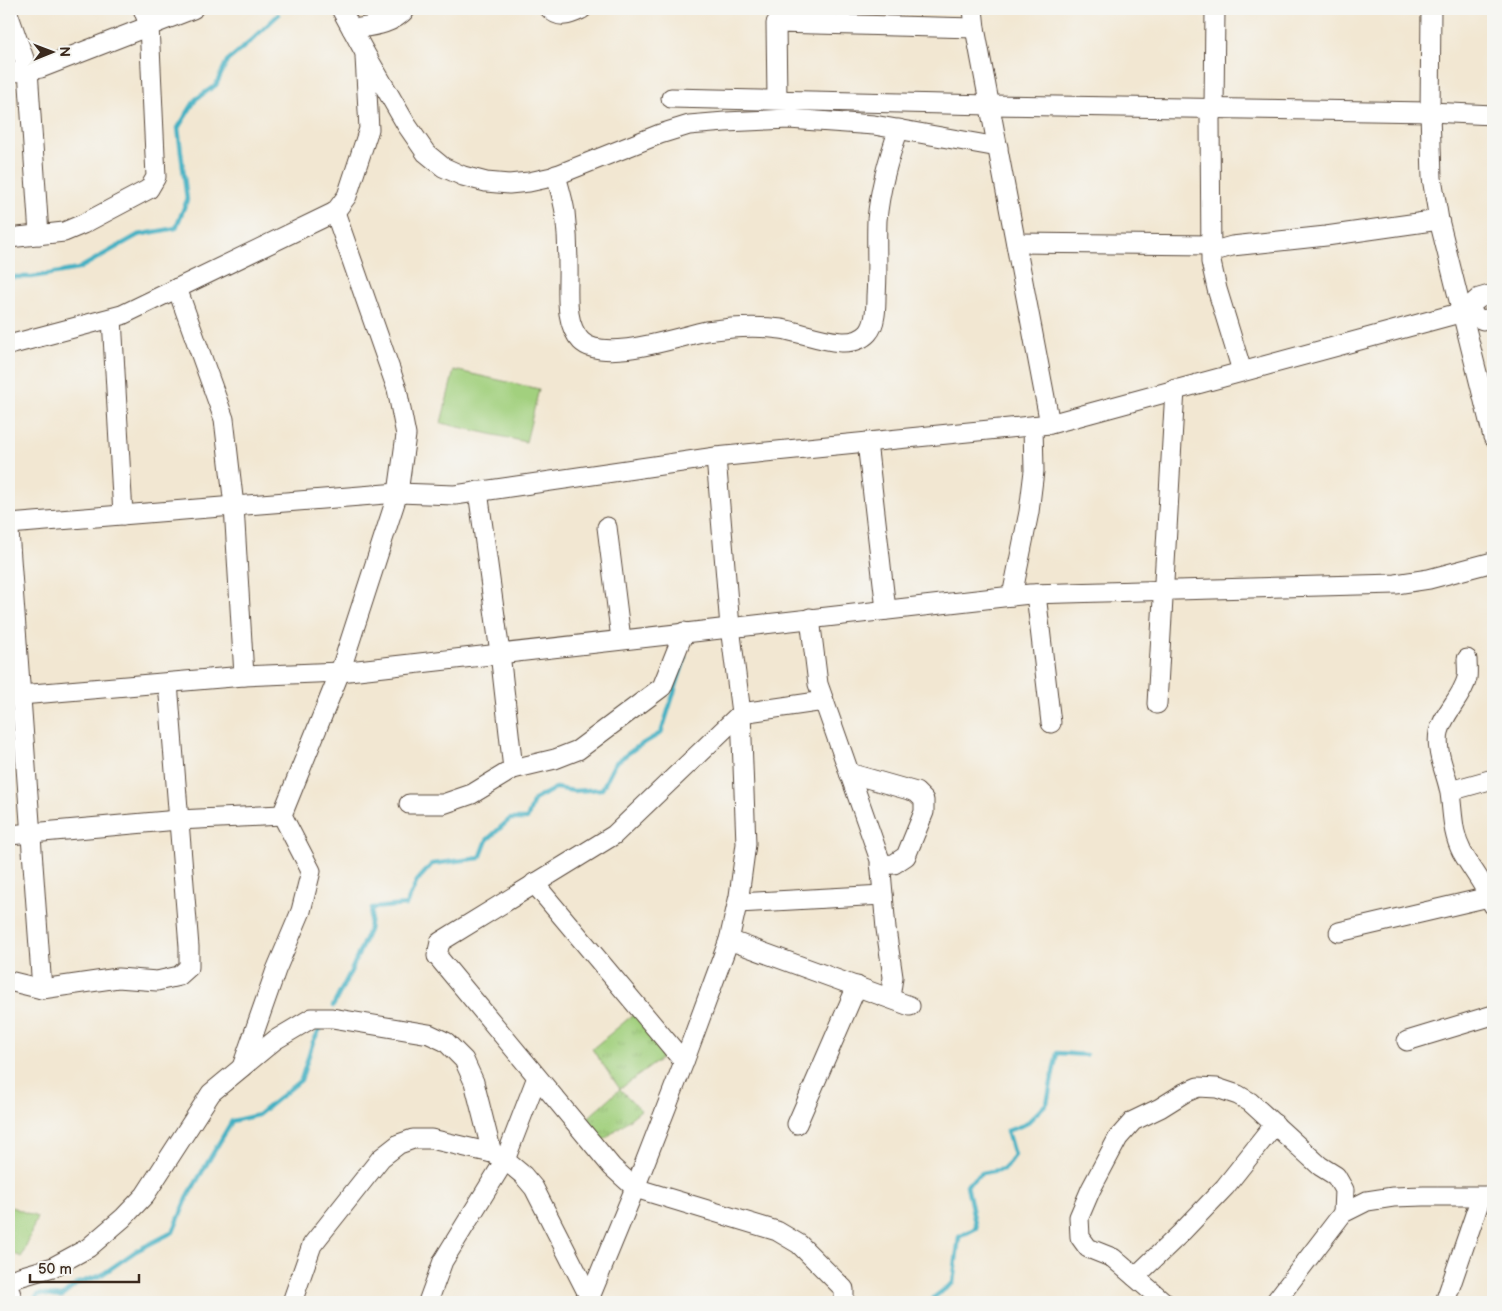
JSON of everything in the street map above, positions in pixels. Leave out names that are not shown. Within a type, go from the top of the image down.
[{"type":"street","points":[[9,73],[41,68],[146,17],[193,9]]},
{"type":"street","points":[[342,9],[365,53],[426,153],[443,167],[463,176],[486,182],[509,184],[529,182],[556,175],[660,134],[689,125],[789,119],[874,125],[998,147]]},
{"type":"street","points":[[352,29],[386,23],[400,16],[406,9]]},
{"type":"street","points":[[550,9],[558,15],[564,16],[582,9]]},
{"type":"street","points":[[974,9],[975,28],[1016,243],[1042,425],[1029,512],[1012,596]]},
{"type":"street","points":[[1215,9],[1214,108],[1210,117],[1211,249],[1217,289],[1242,371]]},
{"type":"street","points":[[1431,9],[1430,112],[1432,178],[1439,220],[1493,437]]},
{"type":"street","points":[[9,16],[28,70],[39,235]]},
{"type":"street","points":[[9,238],[64,232],[149,189],[156,177],[146,17]]},
{"type":"street","points":[[777,100],[776,22],[975,28]]},
{"type":"street","points":[[9,345],[122,315],[335,212],[347,196],[369,129],[365,53]]},
{"type":"street","points":[[670,98],[1430,112],[1493,115]]},
{"type":"street","points":[[556,175],[565,210],[568,302],[572,325],[583,343],[594,348],[610,350],[627,349],[707,331],[762,328],[783,329],[830,340],[852,341],[860,339],[869,332],[872,325],[877,293],[877,221],[880,193],[898,128]]},
{"type":"street","points":[[242,1067],[276,970],[301,911],[311,871],[282,815],[340,672],[398,493],[406,435],[397,389],[335,212]]},
{"type":"street","points":[[1016,243],[1211,249],[1326,236],[1439,220]]},
{"type":"street","points":[[177,288],[224,419],[234,506],[244,676]]},
{"type":"street","points":[[9,524],[398,493],[455,494],[716,457],[1042,425],[1463,312],[1479,298],[1493,294]]},
{"type":"street","points":[[1463,312],[1484,320],[1493,317]]},
{"type":"street","points":[[112,318],[123,515]]},
{"type":"street","points":[[1157,704],[1175,389]]},
{"type":"street","points":[[867,442],[886,610]]},
{"type":"street","points":[[590,1301],[684,1062],[729,940],[738,903],[746,844],[741,713],[730,627],[716,457]]},
{"type":"street","points":[[478,491],[500,653],[513,769]]},
{"type":"street","points":[[607,527],[621,640]]},
{"type":"street","points":[[9,531],[15,695],[32,833],[42,989]]},
{"type":"street","points":[[15,695],[244,676],[340,672],[1036,594],[1396,584],[1429,579],[1493,562]]},
{"type":"street","points":[[1036,594],[1051,723]]},
{"type":"street","points":[[810,618],[818,684],[880,865],[893,977],[890,998]]},
{"type":"street","points":[[409,804],[443,804],[472,794],[513,769],[555,759],[578,750],[662,687],[684,632]]},
{"type":"street","points":[[1338,932],[1492,899],[1462,852],[1453,832],[1450,791],[1444,774],[1440,752],[1439,733],[1449,711],[1461,693],[1467,677],[1467,659]]},
{"type":"street","points":[[9,980],[42,989],[118,978],[158,981],[179,976],[189,967],[168,683]]},
{"type":"street","points":[[824,701],[741,713],[614,834],[440,942],[437,956],[612,1167],[635,1188],[777,1231],[799,1244],[844,1288],[844,1302]]},
{"type":"street","points":[[850,773],[916,792],[924,800],[924,812],[906,856],[894,864],[880,865]]},
{"type":"street","points":[[1450,791],[1493,779]]},
{"type":"street","points":[[9,834],[178,820],[282,815]]},
{"type":"street","points":[[534,883],[684,1062]]},
{"type":"street","points":[[738,903],[883,895]]},
{"type":"street","points":[[729,940],[910,1006]]},
{"type":"street","points":[[797,1124],[856,986]]},
{"type":"street","points":[[1407,1041],[1493,1015]]},
{"type":"street","points":[[9,1280],[53,1267],[88,1248],[123,1218],[145,1196],[211,1094],[275,1040],[298,1024],[312,1018],[332,1018],[429,1034],[446,1042],[464,1060],[474,1082],[499,1156]]},
{"type":"street","points":[[428,1302],[443,1261],[499,1156],[537,1077]]},
{"type":"street","points":[[1164,1302],[1113,1258],[1088,1248],[1080,1237],[1079,1217],[1091,1189],[1118,1138],[1133,1121],[1160,1108],[1184,1093],[1198,1087],[1217,1088],[1244,1098],[1320,1166],[1336,1176],[1344,1190],[1344,1213]]},
{"type":"street","points":[[1135,1277],[1182,1233],[1225,1187],[1275,1124]]},
{"type":"street","points":[[292,1302],[312,1245],[381,1158],[399,1144],[413,1139],[431,1139],[499,1156],[523,1176],[534,1188],[590,1301]]},
{"type":"street","points":[[1275,1302],[1344,1213],[1367,1202],[1393,1197],[1487,1196],[1445,1302]]},
{"type":"street","points":[[9,1288],[13,1302]]},
{"type":"green space","points":[[454,370],[539,389],[526,442],[441,423]]},
{"type":"green space","points":[[635,1013],[669,1053],[620,1089],[592,1049]]},
{"type":"green space","points":[[620,1089],[641,1110],[601,1142],[582,1123]]},
{"type":"green space","points":[[9,1206],[37,1217],[22,1257],[9,1252]]},
{"type":"waterway","points":[[9,277],[32,277],[78,269],[138,235],[176,228],[187,200],[178,128],[196,99],[216,85],[227,61],[278,15]]},
{"type":"waterway","points":[[333,1006],[369,930],[372,908],[406,905],[417,881],[432,864],[480,858],[487,840],[510,819],[527,819],[534,800],[556,788],[574,791],[602,789],[615,763],[661,733],[685,658]]},
{"type":"waterway","points":[[32,1302],[39,1294],[61,1297],[78,1283],[100,1276],[136,1251],[173,1232],[189,1194],[232,1121],[258,1115],[301,1080],[313,1042],[320,1029]]},
{"type":"waterway","points":[[933,1302],[933,1298],[953,1283],[959,1237],[976,1228],[967,1185],[982,1173],[1004,1169],[1014,1155],[1007,1131],[1026,1124],[1047,1103],[1057,1053],[1086,1055]]}]
